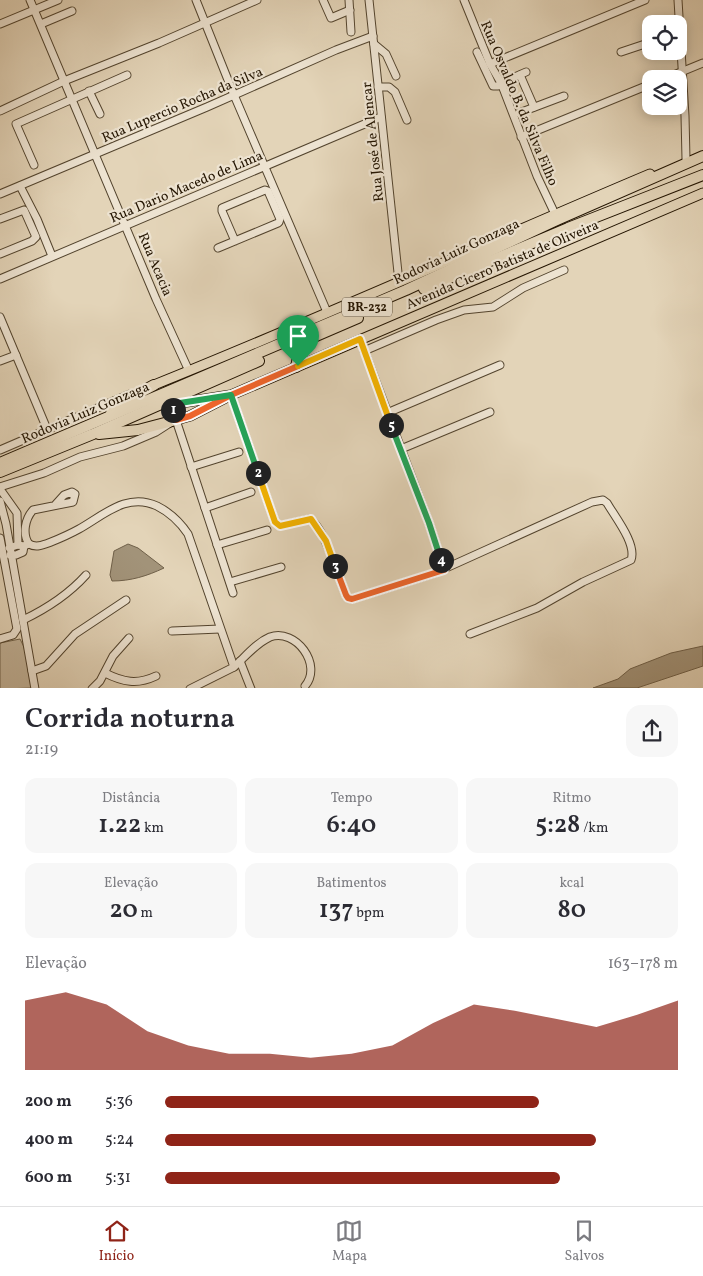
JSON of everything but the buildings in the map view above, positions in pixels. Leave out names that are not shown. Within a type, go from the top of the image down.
[{"type":"highway","name":"Rodovia Luiz Gonzaga","points":[[0,463],[406,290],[556,220],[703,156]]},
{"type":"highway","name":"Rodovia Luiz Gonzaga","points":[[0,472],[568,228],[703,176]]},
{"type":"highway","points":[[296,367],[299,352],[310,339]]},
{"type":"highway","points":[[104,420],[128,399],[154,385]]},
{"type":"highway","points":[[92,434],[131,431],[174,421]]},
{"type":"main road","name":"Avenida Cicero Batista de Oliveira","points":[[154,385],[703,151]]},
{"type":"main road","name":"Avenida Cicero Batista de Oliveira","points":[[174,421],[190,416],[231,395],[703,193]]},
{"type":"main road","points":[[174,421],[174,406],[180,403],[231,395]]},
{"type":"street","name":"Rua Acacia","points":[[30,0],[156,299],[189,371]]},
{"type":"street","points":[[0,24],[58,0]]},
{"type":"street","points":[[196,0],[234,95],[266,166],[278,205],[327,312]]},
{"type":"street","points":[[0,111],[64,81],[257,0]]},
{"type":"street","points":[[323,0],[331,18],[350,10]]},
{"type":"street","points":[[349,0],[352,32]]},
{"type":"street","name":"Rua José de Alencar","points":[[369,0],[399,282]]},
{"type":"street","name":"Rua Osvaldo B. da Silva Filho","points":[[464,0],[490,64],[501,83],[537,176],[555,214]]},
{"type":"street","points":[[490,64],[644,0]]},
{"type":"street","points":[[678,0],[678,15]]},
{"type":"street","points":[[41,24],[72,11]]},
{"type":"street","name":"Rua Lupercio Rocha da Silva","points":[[0,194],[373,36]]},
{"type":"street","points":[[374,44],[386,54],[396,76]]},
{"type":"street","points":[[621,52],[642,45]]},
{"type":"street","points":[[477,52],[492,84],[498,86],[523,73],[534,107]]},
{"type":"street","points":[[687,70],[703,63]]},
{"type":"street","points":[[34,165],[16,124],[127,74]]},
{"type":"street","points":[[378,87],[388,87],[396,92],[407,120]]},
{"type":"street","points":[[521,137],[642,88]]},
{"type":"street","points":[[89,91],[100,114]]},
{"type":"street","points":[[519,114],[564,96]]},
{"type":"street","points":[[684,115],[686,159]]},
{"type":"street","name":"Rua Dario Macedo de Lima","points":[[0,279],[381,117]]},
{"type":"street","points":[[20,186],[34,221],[52,256]]},
{"type":"street","points":[[218,248],[235,241],[278,223],[280,219],[278,205],[269,192],[265,190],[223,207],[222,211],[235,241]]},
{"type":"street","points":[[0,219],[24,210],[34,221],[36,237],[34,240],[0,254]]},
{"type":"street","points":[[364,351],[464,310],[493,307],[523,288],[564,270]]},
{"type":"street","points":[[0,317],[47,428]]},
{"type":"street","points":[[360,339],[400,450],[429,523],[444,570]]},
{"type":"street","points":[[0,361],[16,355]]},
{"type":"street","points":[[387,413],[500,365]]},
{"type":"street","name":"Avenida Cicero Batista de Oliveira","points":[[0,450],[47,428],[154,385]]},
{"type":"street","points":[[231,395],[275,522],[280,526],[309,519],[315,522],[326,541],[348,598],[359,598],[444,570],[598,500],[607,503],[631,543],[633,555],[631,560],[583,582],[537,608],[470,634]]},
{"type":"street","points":[[400,450],[490,412]]},
{"type":"street","points":[[23,545],[17,514],[0,488],[44,473],[86,455],[122,446],[156,432],[174,421],[234,593]]},
{"type":"street","points":[[60,423],[65,436]]},
{"type":"street","points":[[191,467],[239,452]]},
{"type":"street","points":[[205,508],[251,492]]},
{"type":"street","points":[[0,501],[6,524],[36,688]]},
{"type":"street","points":[[10,551],[23,545],[43,545],[57,540],[124,503],[138,501],[152,504],[173,516],[188,534],[234,667]]},
{"type":"street","points":[[23,545],[26,539],[25,533],[29,515],[33,510],[55,505]]},
{"type":"street","points":[[2,510],[7,506],[12,506]]},
{"type":"street","points":[[6,524],[13,524],[17,521]]},
{"type":"street","points":[[217,545],[267,530]]},
{"type":"street","points":[[0,538],[17,629],[14,635],[0,639]]},
{"type":"street","points":[[230,582],[281,567]]},
{"type":"street","points":[[23,620],[52,605],[67,594],[86,575]]},
{"type":"street","points":[[32,671],[46,666],[80,631],[126,600]]},
{"type":"street","points":[[172,631],[220,629]]},
{"type":"street","points":[[190,688],[234,667],[262,642],[272,637],[280,636],[288,638],[302,649],[310,660],[311,678],[305,686]]},
{"type":"street","points":[[92,688],[105,674],[113,656],[129,638]]},
{"type":"street","points":[[240,661],[251,688]]},
{"type":"street","points":[[105,674],[131,682],[148,680],[156,676]]},
{"type":"shaded area","points":[[128,544],[138,548],[164,568],[139,578],[112,581],[110,575],[114,551]]},
{"type":"shaded area","points":[[20,639],[24,647],[33,688],[0,688],[0,643]]},
{"type":"shaded area","points":[[703,646],[703,666],[637,688],[593,688],[618,679],[630,669],[671,653]]},
{"type":"route","points":[[298,366],[231,395],[190,416],[176,420],[173,416],[174,406],[180,403],[231,395],[273,519],[280,526],[309,519],[315,522],[326,541],[348,598],[359,598],[444,570],[429,523],[400,450],[360,339],[298,366]]}]
